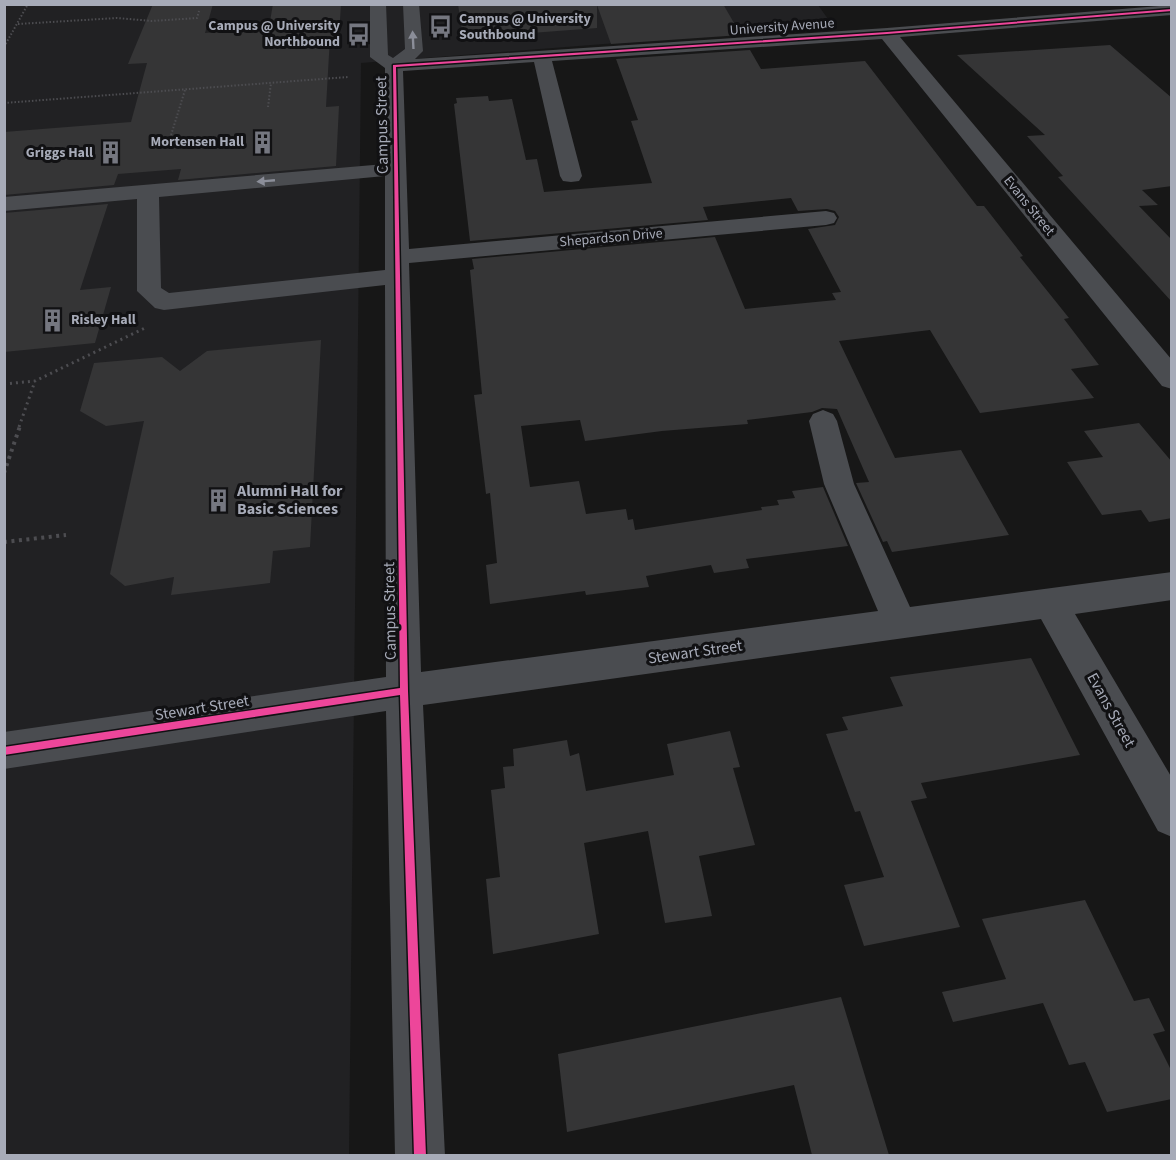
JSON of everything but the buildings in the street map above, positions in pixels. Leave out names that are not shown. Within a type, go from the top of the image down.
[{"type":"street","name":"Campus Street","points":[[378,4],[379,57],[394,66]]},
{"type":"street","name":"Campus Street","points":[[394,66],[414,51],[411,4]]},
{"type":"street","name":"University Avenue","points":[[394,66],[1165,13]]},
{"type":"street","name":"Evans Street","points":[[887,33],[1172,379]]},
{"type":"street","points":[[542,56],[571,176]]},
{"type":"street","name":"Campus Street","points":[[394,66],[404,691],[420,1155]]},
{"type":"street","points":[[4,204],[396,169]]},
{"type":"street","name":"Shepardson Drive","points":[[148,192],[149,291],[164,302],[397,267],[826,218]]},
{"type":"street","points":[[823,421],[839,484],[901,624]]},
{"type":"street","name":"Stewart Street","points":[[4,751],[404,691],[1172,586]]},
{"type":"street","name":"Evans Street","points":[[1051,604],[1172,817]]},
{"type":"path","points":[[4,47],[28,4]]},
{"type":"path","points":[[18,24],[117,18],[152,21],[197,18],[199,12]]},
{"type":"path","points":[[4,103],[348,77]]},
{"type":"path","points":[[268,107],[271,83]]},
{"type":"path","points":[[168,145],[185,90]]},
{"type":"path","points":[[4,384],[35,381],[147,326]]},
{"type":"path","points":[[4,473],[35,381]]},
{"type":"path","points":[[4,542],[66,535]]},
{"type":"shaded area","points":[[5,5],[818,5],[833,26],[361,63],[349,1155],[5,1156]]},
{"type":"cycle path","points":[[420,1156],[404,691],[394,66],[887,33],[1172,10]]},
{"type":"cycle path","points":[[4,751],[404,691]]},
{"type":"place","name":"Campus @ University Southbound","points":[[441,27]]},
{"type":"place","name":"Campus @ University Northbound","points":[[358,34]]},
{"type":"place","name":"Mortensen Hall","points":[[262,142]]},
{"type":"place","name":"Griggs Hall","points":[[111,153]]},
{"type":"place","name":"Risley Hall","points":[[53,320]]},
{"type":"place","name":"Alumni Hall for Basic Sciences","points":[[219,500]]}]
